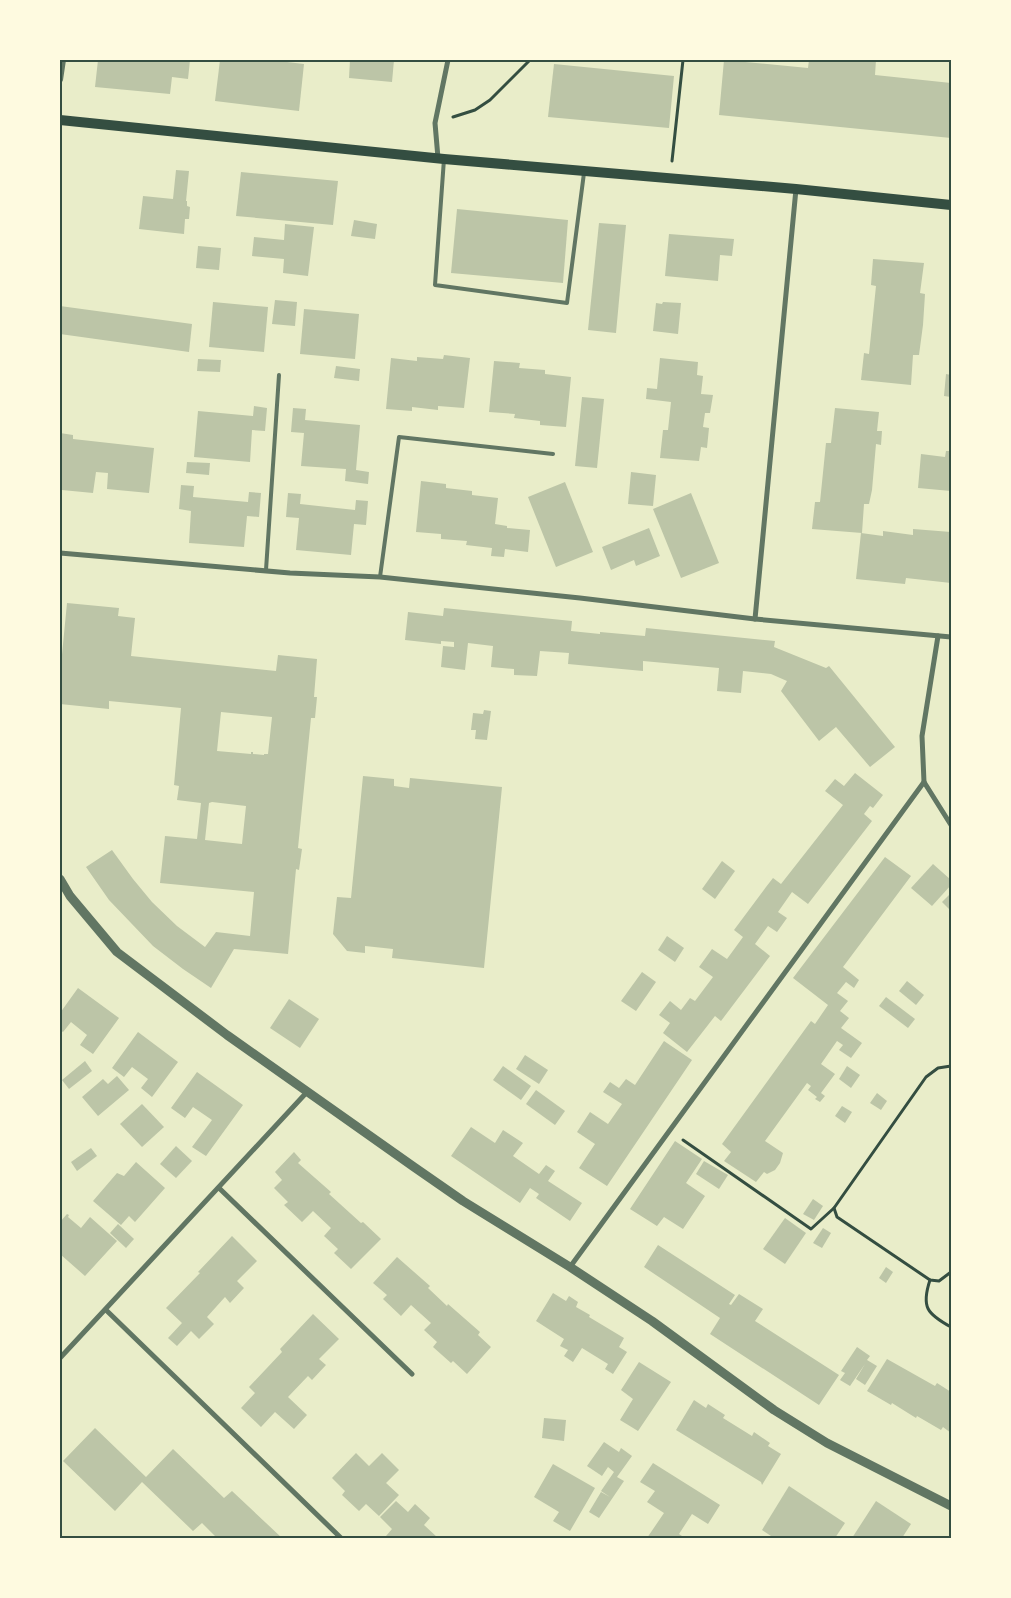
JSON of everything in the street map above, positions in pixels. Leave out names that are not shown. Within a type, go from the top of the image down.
[{"type":"main road","points":[[60,120],[441,159],[951,204]]},
{"type":"street","points":[[441,159],[435,123],[448,60]]},
{"type":"street","points":[[755,619],[796,189]]},
{"type":"street","points":[[60,553],[380,578],[580,598],[755,619],[951,637]]},
{"type":"street","points":[[938,636],[922,736],[924,782],[951,825]]},
{"type":"street","points":[[570,1267],[924,782]]},
{"type":"street","points":[[60,879],[70,896],[117,952],[227,1035],[307,1092],[463,1201],[570,1267],[652,1321],[774,1410],[827,1443],[951,1506]]},
{"type":"street","points":[[60,1358],[307,1092]]},
{"type":"street","points":[[218,1188],[412,1374]]},
{"type":"street","points":[[106,1310],[341,1538]]},
{"type":"lane","points":[[61,80],[64,60]]},
{"type":"lane","points":[[441,159],[435,285],[568,302],[584,171]]},
{"type":"lane","points":[[266,570],[279,375]]},
{"type":"lane","points":[[380,578],[399,437],[553,454]]},
{"type":"path","points":[[435,123],[475,110],[490,100],[530,60]]},
{"type":"path","points":[[670,178],[683,60]]},
{"type":"path","points":[[670,1131],[811,1229],[834,1208],[926,1077],[938,1068],[951,1066]]},
{"type":"path","points":[[834,1208],[837,1217],[930,1280],[939,1281],[951,1272]]},
{"type":"path","points":[[930,1280],[926,1293],[926,1304],[931,1315],[951,1328]]},
{"type":"building","points":[[98,60],[190,60],[188,79],[172,77],[170,94],[95,87]]},
{"type":"building","points":[[220,60],[270,60],[304,64],[299,111],[215,101]]},
{"type":"building","points":[[350,60],[394,60],[392,82],[349,78]]},
{"type":"building","points":[[724,60],[808,68],[809,60],[876,60],[875,75],[951,83],[951,138],[719,115]]},
{"type":"building","points":[[554,64],[674,76],[669,128],[548,117]]},
{"type":"building","points":[[176,170],[189,171],[186,201],[187,206],[190,207],[189,219],[185,219],[184,234],[139,229],[143,196],[173,199]]},
{"type":"building","points":[[241,172],[338,181],[333,225],[236,216]]},
{"type":"building","points":[[457,209],[568,220],[563,283],[451,273]]},
{"type":"building","points":[[354,220],[377,224],[375,239],[351,236]]},
{"type":"building","points":[[599,223],[626,225],[616,333],[588,330]]},
{"type":"building","points":[[285,224],[314,227],[308,276],[283,273],[284,259],[252,256],[254,237],[284,240]]},
{"type":"building","points":[[669,234],[734,239],[732,256],[720,255],[718,281],[665,276]]},
{"type":"building","points":[[198,246],[221,248],[219,270],[196,268]]},
{"type":"building","points":[[873,259],[924,263],[920,293],[925,294],[923,325],[919,355],[913,355],[911,385],[861,380],[864,353],[869,354],[876,286],[871,285]]},
{"type":"building","points":[[275,300],[297,302],[295,326],[272,324]]},
{"type":"building","points":[[213,302],[268,307],[264,352],[209,347]]},
{"type":"building","points":[[663,302],[681,303],[678,334],[653,331],[656,303],[662,304]]},
{"type":"building","points":[[60,306],[192,324],[189,352],[60,334]]},
{"type":"building","points":[[304,309],[359,314],[355,359],[300,354]]},
{"type":"building","points":[[444,355],[470,358],[464,408],[438,406],[438,410],[412,407],[412,411],[386,409],[391,358],[417,361],[417,357],[443,359]]},
{"type":"building","points":[[660,358],[698,362],[697,375],[703,376],[701,394],[713,395],[710,413],[705,413],[703,427],[709,428],[707,448],[701,447],[699,461],[660,458],[663,430],[668,430],[671,402],[646,399],[647,388],[657,389]]},
{"type":"building","points":[[198,359],[221,360],[220,372],[197,371]]},
{"type":"building","points":[[494,361],[520,363],[519,368],[545,370],[545,374],[571,377],[566,427],[540,425],[540,421],[514,418],[515,414],[489,412]]},
{"type":"building","points":[[336,366],[360,369],[359,381],[334,378]]},
{"type":"building","points":[[946,374],[951,375],[951,397],[944,396]]},
{"type":"building","points":[[582,397],[604,399],[597,468],[575,466]]},
{"type":"building","points":[[254,406],[267,408],[265,431],[252,430],[250,462],[194,457],[198,411],[253,416]]},
{"type":"building","points":[[293,408],[306,409],[305,420],[360,425],[356,470],[369,472],[368,484],[345,481],[346,469],[301,466],[304,433],[291,432]]},
{"type":"building","points":[[835,408],[879,412],[877,431],[882,431],[881,445],[876,444],[872,490],[869,504],[864,504],[862,533],[812,529],[815,502],[820,502],[826,443],[831,443]]},
{"type":"building","points":[[60,433],[73,435],[73,439],[154,448],[149,493],[107,489],[108,473],[96,472],[93,493],[62,490],[60,500]]},
{"type":"building","points":[[946,451],[951,451],[951,491],[918,488],[921,454],[945,457]]},
{"type":"building","points":[[187,462],[210,463],[209,475],[186,473]]},
{"type":"building","points":[[631,472],[656,475],[653,506],[628,504]]},
{"type":"building","points":[[421,481],[446,484],[446,488],[472,491],[472,495],[498,498],[495,524],[507,526],[507,528],[530,530],[528,552],[505,549],[504,557],[491,556],[492,548],[466,545],[467,541],[441,539],[441,534],[416,532]]},
{"type":"building","points":[[565,482],[593,552],[556,567],[528,497]]},
{"type":"building","points":[[181,485],[194,486],[193,497],[248,502],[249,492],[261,493],[259,517],[247,516],[244,547],[189,543],[191,511],[179,509]]},
{"type":"building","points":[[288,493],[301,494],[300,504],[355,510],[356,500],[368,501],[366,525],[354,524],[351,555],[296,550],[299,518],[286,517]]},
{"type":"building","points":[[691,493],[719,563],[681,578],[653,509]]},
{"type":"building","points":[[649,528],[660,556],[636,566],[634,560],[611,570],[602,547]]},
{"type":"building","points":[[913,529],[951,532],[951,583],[906,578],[905,584],[856,579],[861,533],[883,536],[883,531],[913,535]]},
{"type":"building","points":[[67,603],[119,608],[118,616],[135,618],[131,656],[276,671],[278,655],[317,659],[314,697],[317,697],[315,718],[311,718],[298,848],[302,849],[299,870],[296,869],[288,954],[234,949],[211,988],[153,946],[109,900],[86,867],[112,850],[152,902],[177,926],[205,947],[216,932],[250,936],[254,892],[160,883],[165,836],[197,839],[201,803],[177,800],[179,786],[174,785],[181,708],[109,701],[109,709],[60,704],[60,675]],"holes":[[[221,712],[272,717],[268,754],[217,751]],[[209,803],[246,806],[242,844],[205,840]]]},
{"type":"building","points":[[444,608],[572,621],[571,631],[600,634],[600,632],[645,636],[646,628],[775,641],[774,647],[826,668],[829,666],[895,747],[870,767],[836,727],[819,741],[781,691],[787,681],[771,674],[743,671],[741,693],[717,691],[719,668],[643,661],[643,671],[568,664],[569,653],[540,651],[537,676],[514,675],[514,669],[491,667],[493,646],[468,643],[465,670],[441,667],[443,646],[454,647],[454,642],[441,641],[441,644],[405,640],[408,612],[443,616]]},
{"type":"building","points":[[484,710],[491,711],[487,740],[475,739],[476,730],[471,730],[473,713],[483,714]]},
{"type":"building","points":[[855,773],[883,795],[873,808],[870,806],[864,814],[872,821],[808,904],[792,892],[778,912],[787,918],[777,932],[768,926],[755,944],[770,956],[721,1021],[715,1016],[687,1052],[663,1033],[670,1023],[659,1015],[670,1001],[681,1010],[690,998],[695,1001],[713,977],[699,967],[712,949],[727,959],[743,937],[734,930],[766,887],[773,878],[781,884],[843,805],[825,791],[835,779],[844,786]]},
{"type":"building","points":[[363,776],[394,779],[394,786],[409,788],[410,778],[502,787],[484,968],[392,958],[393,949],[365,946],[365,953],[347,951],[333,934],[337,897],[351,898]]},
{"type":"building","points":[[885,857],[911,876],[843,967],[859,980],[854,988],[846,982],[837,993],[848,1001],[840,1011],[849,1018],[841,1028],[862,1043],[851,1058],[839,1050],[843,1045],[837,1041],[821,1064],[835,1074],[821,1093],[825,1096],[820,1102],[815,1099],[817,1097],[808,1090],[811,1086],[807,1083],[765,1141],[783,1153],[780,1163],[775,1170],[767,1174],[764,1172],[756,1182],[724,1161],[731,1152],[722,1144],[811,1021],[815,1024],[828,1005],[793,978]]},
{"type":"building","points":[[722,861],[735,871],[715,899],[702,889]]},
{"type":"building","points":[[933,864],[951,880],[951,885],[932,906],[911,888]]},
{"type":"building","points":[[951,893],[951,911],[942,902]]},
{"type":"building","points":[[667,936],[684,948],[675,962],[658,950]]},
{"type":"building","points":[[642,972],[656,982],[636,1011],[621,1001]]},
{"type":"building","points":[[907,981],[924,995],[916,1005],[899,991]]},
{"type":"building","points":[[78,988],[119,1018],[93,1054],[80,1045],[87,1035],[71,1022],[63,1032],[60,1030],[60,1013]]},
{"type":"building","points":[[886,997],[915,1019],[908,1028],[879,1006]]},
{"type":"building","points":[[289,999],[319,1019],[300,1048],[270,1028]]},
{"type":"building","points":[[138,1032],[178,1062],[152,1097],[141,1088],[148,1079],[132,1067],[124,1077],[112,1068]]},
{"type":"building","points":[[664,1041],[692,1060],[607,1186],[579,1168],[595,1144],[577,1132],[590,1112],[608,1124],[622,1104],[603,1092],[610,1082],[619,1088],[626,1079],[635,1085]]},
{"type":"building","points":[[525,1055],[548,1070],[539,1084],[516,1069]]},
{"type":"building","points":[[85,1061],[92,1071],[69,1089],[62,1080]]},
{"type":"building","points":[[503,1066],[531,1086],[521,1100],[493,1080]]},
{"type":"building","points":[[847,1066],[860,1075],[851,1088],[839,1079]]},
{"type":"building","points":[[197,1072],[243,1105],[206,1156],[192,1147],[212,1120],[193,1107],[185,1118],[171,1108]]},
{"type":"building","points":[[117,1076],[129,1090],[98,1116],[82,1097],[103,1079],[108,1084]]},
{"type":"building","points":[[536,1090],[565,1111],[555,1125],[526,1104]]},
{"type":"building","points":[[877,1093],[887,1101],[881,1110],[870,1103]]},
{"type":"building","points":[[142,1104],[164,1127],[142,1147],[120,1124]]},
{"type":"building","points":[[842,1106],[852,1112],[845,1123],[835,1116]]},
{"type":"building","points":[[471,1127],[495,1143],[503,1130],[523,1143],[513,1156],[539,1174],[546,1165],[555,1171],[548,1181],[582,1203],[570,1221],[536,1198],[539,1194],[530,1188],[520,1203],[451,1156]]},
{"type":"building","points":[[675,1141],[702,1159],[686,1183],[705,1196],[683,1229],[664,1217],[657,1226],[630,1209]]},
{"type":"building","points":[[176,1146],[192,1161],[176,1178],[160,1164]]},
{"type":"building","points":[[91,1148],[97,1156],[77,1171],[71,1162]]},
{"type":"building","points":[[294,1152],[301,1160],[298,1163],[331,1192],[329,1194],[381,1239],[351,1269],[334,1253],[338,1249],[324,1236],[331,1228],[313,1211],[302,1222],[284,1205],[288,1202],[274,1188],[282,1180],[275,1172]]},
{"type":"building","points":[[704,1161],[728,1175],[719,1189],[696,1174]]},
{"type":"building","points":[[136,1162],[165,1188],[135,1222],[129,1216],[121,1225],[93,1201],[117,1173],[124,1176]]},
{"type":"building","points":[[813,1199],[823,1206],[814,1220],[803,1214]]},
{"type":"building","points":[[67,1214],[81,1228],[90,1217],[117,1241],[85,1276],[60,1254],[60,1222]]},
{"type":"building","points":[[785,1218],[806,1233],[785,1264],[763,1249]]},
{"type":"building","points":[[118,1224],[134,1239],[126,1248],[110,1233]]},
{"type":"building","points":[[823,1228],[831,1233],[822,1248],[813,1243]]},
{"type":"building","points":[[232,1236],[257,1261],[237,1281],[244,1288],[230,1303],[225,1297],[207,1317],[214,1324],[199,1339],[191,1331],[177,1346],[168,1338],[182,1323],[166,1308]]},
{"type":"building","points":[[658,1245],[735,1295],[729,1304],[731,1305],[739,1294],[763,1309],[755,1321],[839,1375],[819,1405],[710,1334],[720,1318],[644,1267]]},
{"type":"building","points":[[397,1257],[430,1286],[428,1288],[447,1306],[448,1304],[480,1332],[478,1335],[491,1347],[467,1374],[433,1347],[437,1342],[424,1330],[431,1323],[411,1305],[401,1316],[383,1299],[387,1295],[373,1283]]},
{"type":"building","points":[[886,1267],[893,1272],[886,1283],[879,1278]]},
{"type":"building","points":[[553,1293],[566,1301],[569,1296],[578,1302],[576,1307],[590,1315],[589,1317],[624,1338],[619,1347],[627,1352],[613,1374],[605,1369],[608,1364],[582,1348],[573,1362],[564,1356],[568,1350],[560,1346],[564,1339],[536,1321]]},
{"type":"building","points":[[313,1314],[339,1339],[319,1359],[326,1365],[312,1380],[308,1376],[288,1397],[307,1415],[294,1429],[275,1412],[261,1427],[241,1408],[255,1393],[249,1387],[282,1352],[280,1349]]},
{"type":"building","points":[[857,1347],[870,1356],[867,1360],[877,1366],[865,1385],[856,1379],[865,1364],[850,1386],[840,1380],[845,1373],[841,1371]]},
{"type":"building","points":[[887,1359],[935,1386],[937,1383],[951,1392],[951,1433],[943,1427],[941,1430],[917,1416],[916,1418],[892,1403],[891,1405],[867,1391]]},
{"type":"building","points":[[639,1362],[671,1382],[638,1431],[620,1420],[633,1399],[621,1390]]},
{"type":"building","points":[[694,1400],[706,1408],[708,1404],[725,1415],[723,1418],[752,1436],[754,1432],[770,1443],[768,1446],[781,1454],[762,1485],[761,1482],[676,1430]]},
{"type":"building","points":[[544,1418],[566,1420],[564,1441],[542,1438]]},
{"type":"building","points":[[95,1428],[146,1477],[173,1449],[224,1498],[232,1491],[282,1538],[217,1538],[202,1523],[193,1531],[142,1482],[115,1511],[63,1461]]},
{"type":"building","points":[[604,1442],[619,1452],[621,1448],[632,1456],[617,1477],[624,1481],[599,1518],[589,1512],[601,1492],[610,1497],[601,1491],[614,1472],[608,1467],[602,1476],[587,1466]]},
{"type":"building","points":[[356,1453],[369,1466],[382,1453],[399,1470],[386,1483],[399,1495],[379,1516],[366,1504],[359,1511],[342,1495],[345,1491],[332,1478]]},
{"type":"building","points":[[653,1463],[720,1505],[708,1524],[692,1514],[679,1534],[685,1538],[647,1538],[664,1513],[647,1502],[655,1491],[640,1482]]},
{"type":"building","points":[[553,1464],[595,1488],[570,1531],[553,1521],[559,1512],[534,1497]]},
{"type":"building","points":[[789,1486],[845,1523],[835,1538],[774,1538],[762,1530]]},
{"type":"building","points":[[396,1501],[408,1512],[415,1504],[430,1518],[424,1525],[438,1538],[388,1538],[386,1536],[392,1529],[380,1517]]},
{"type":"building","points":[[876,1501],[911,1524],[902,1538],[852,1538]]}]
